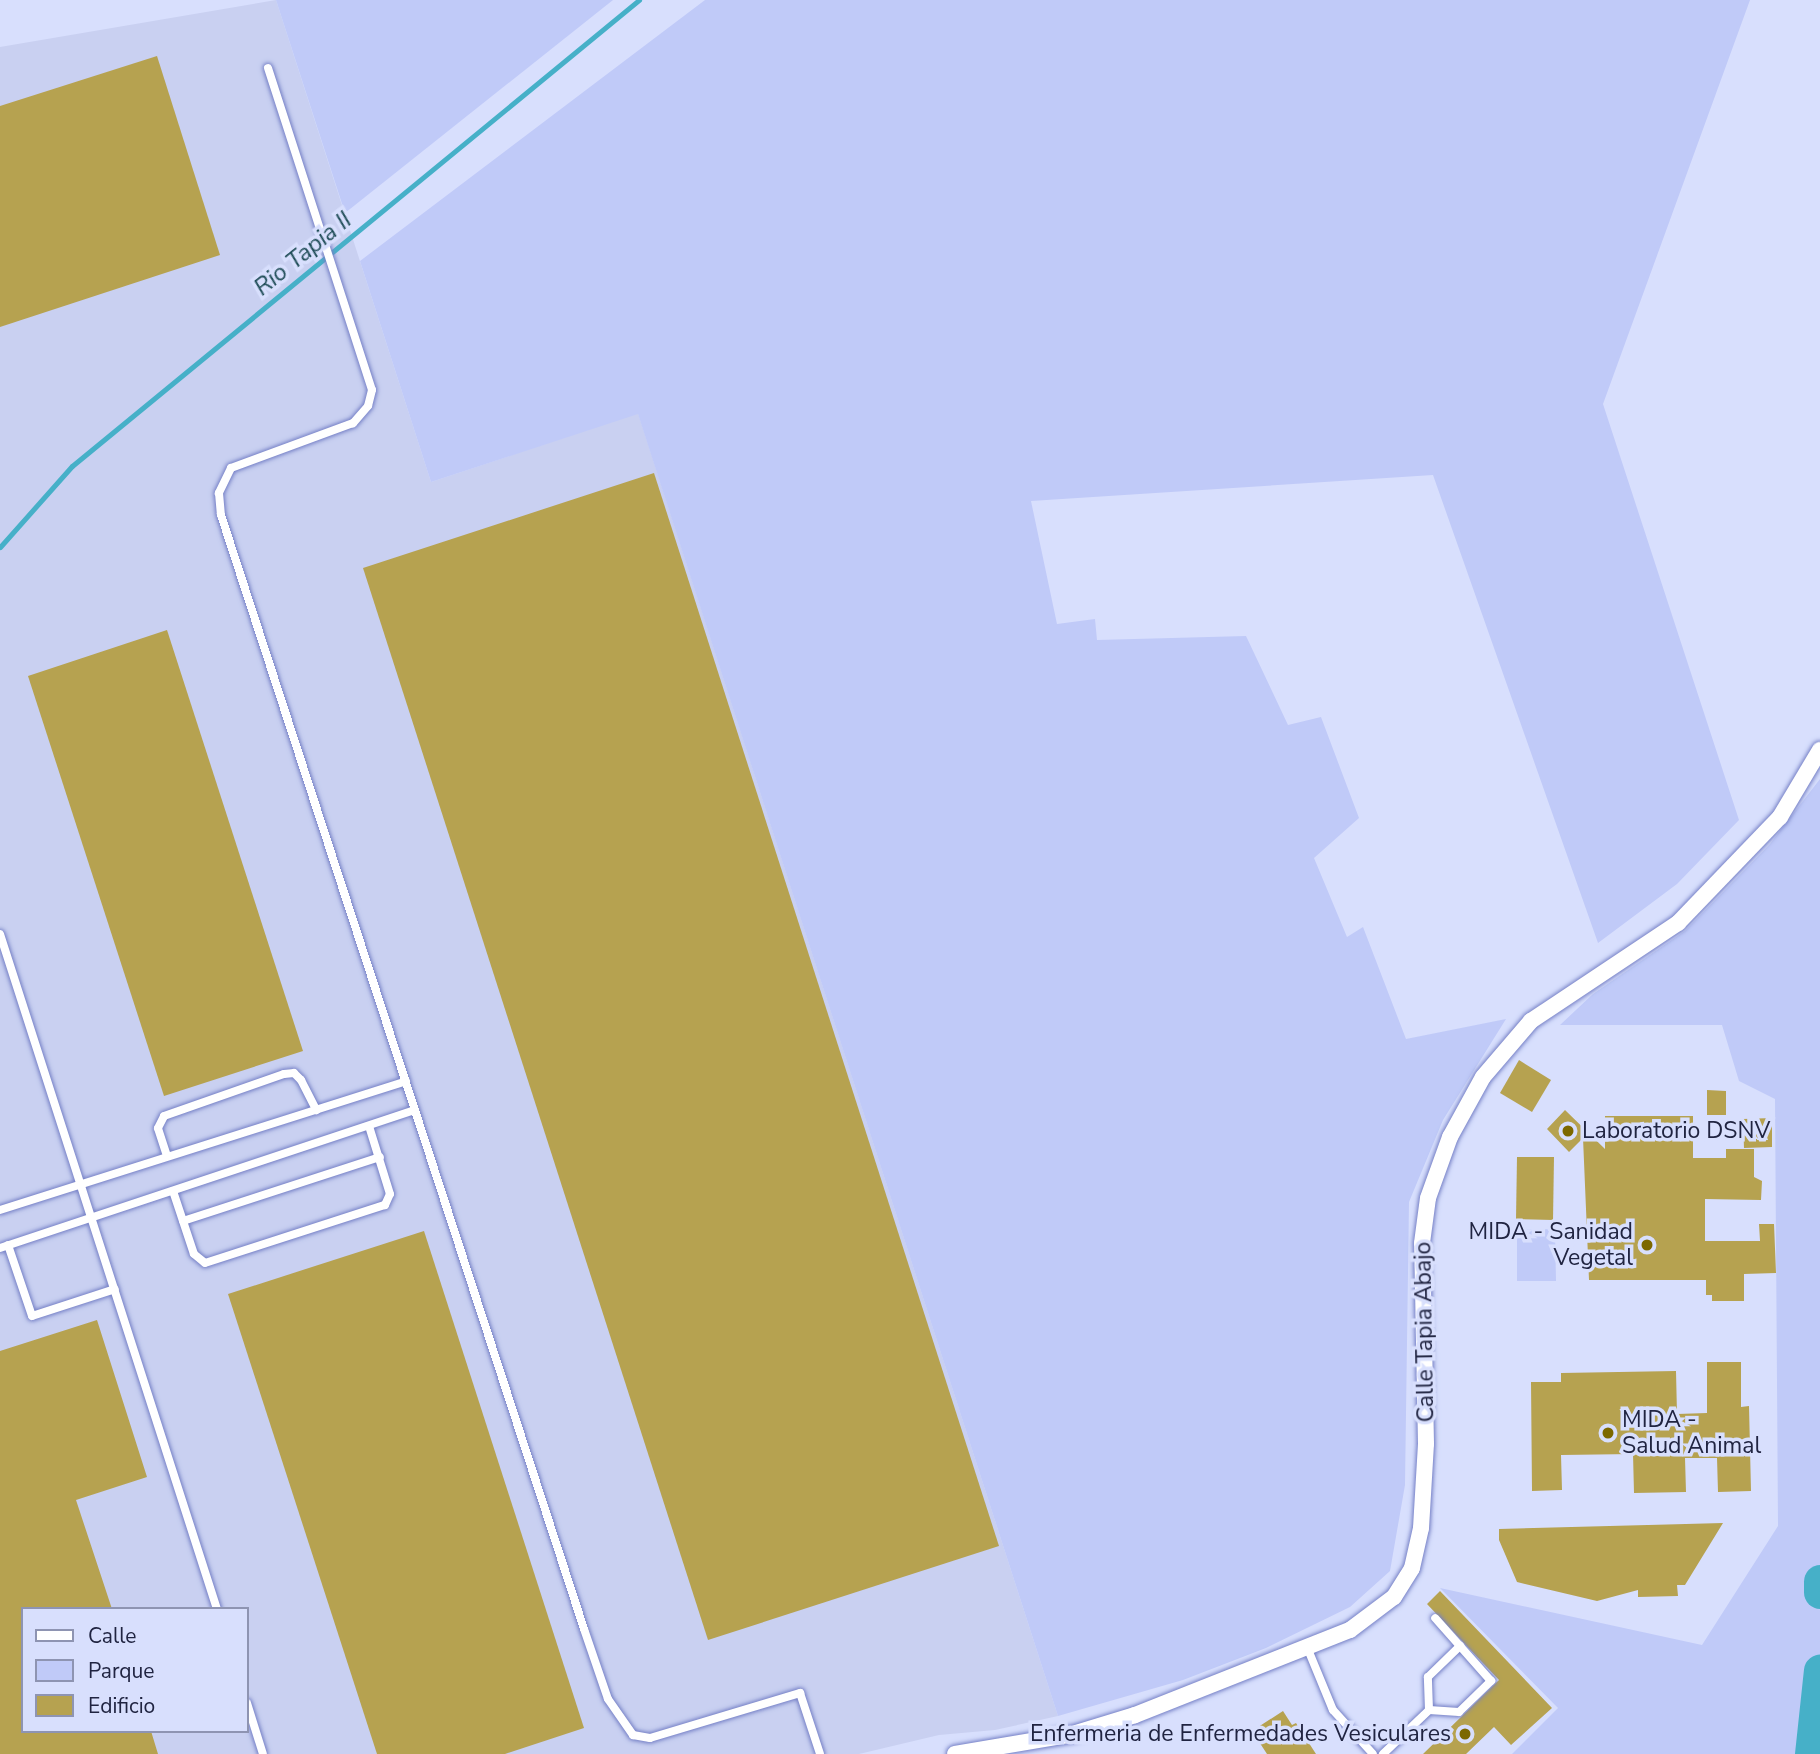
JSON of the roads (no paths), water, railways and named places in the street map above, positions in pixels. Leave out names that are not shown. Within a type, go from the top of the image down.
[{"type":"street","name":"Calle Tapia Abajo","points":[[955,1754],[1073,1734],[1307,1647],[1374,1615],[1394,1597],[1412,1568],[1421,1528],[1426,1444],[1422,1243],[1428,1198],[1450,1137],[1483,1077],[1531,1021],[1678,923],[1780,817],[1820,750]]},
{"type":"lane","points":[[268,68],[331,270],[372,390],[368,406],[353,423],[231,468],[219,494],[221,515],[415,1110],[608,1699],[633,1735],[650,1738],[800,1693],[820,1754]]},
{"type":"lane","points":[[0,934],[216,1607]]},
{"type":"lane","points":[[167,1156],[158,1128],[164,1115],[284,1074],[294,1073],[301,1080],[316,1110]]},
{"type":"lane","points":[[0,1210],[406,1081]]},
{"type":"lane","points":[[115,1289],[32,1316],[4,1247],[415,1110]]},
{"type":"lane","points":[[173,1191],[194,1254],[205,1263],[385,1205],[390,1194],[369,1126]]},
{"type":"lane","points":[[183,1220],[380,1157]]},
{"type":"lane","points":[[1383,1754],[1429,1710],[1460,1712],[1491,1681],[1435,1618]]},
{"type":"lane","points":[[1429,1710],[1428,1677],[1460,1646]]},
{"type":"lane","points":[[1307,1647],[1333,1710],[1373,1754]]},
{"type":"lane","points":[[248,1706],[263,1754]]},
{"type":"waterway","name":"Rio Tapia II","points":[[0,547],[72,466],[639,0]]},
{"type":"waterway","points":[[1820,1581],[1820,1592]]},
{"type":"waterway","points":[[1811,1754],[1820,1670]]},
{"type":"place","name":"Laboratorio DSNV","points":[[1568,1131]]},
{"type":"place","name":"MIDA - Sanidad Vegetal","points":[[1647,1245]]},
{"type":"place","name":"MIDA - Salud Animal","points":[[1608,1433]]},
{"type":"place","name":"Enfermeria de Enfermedades Vesiculares","points":[[1465,1734]]}]
